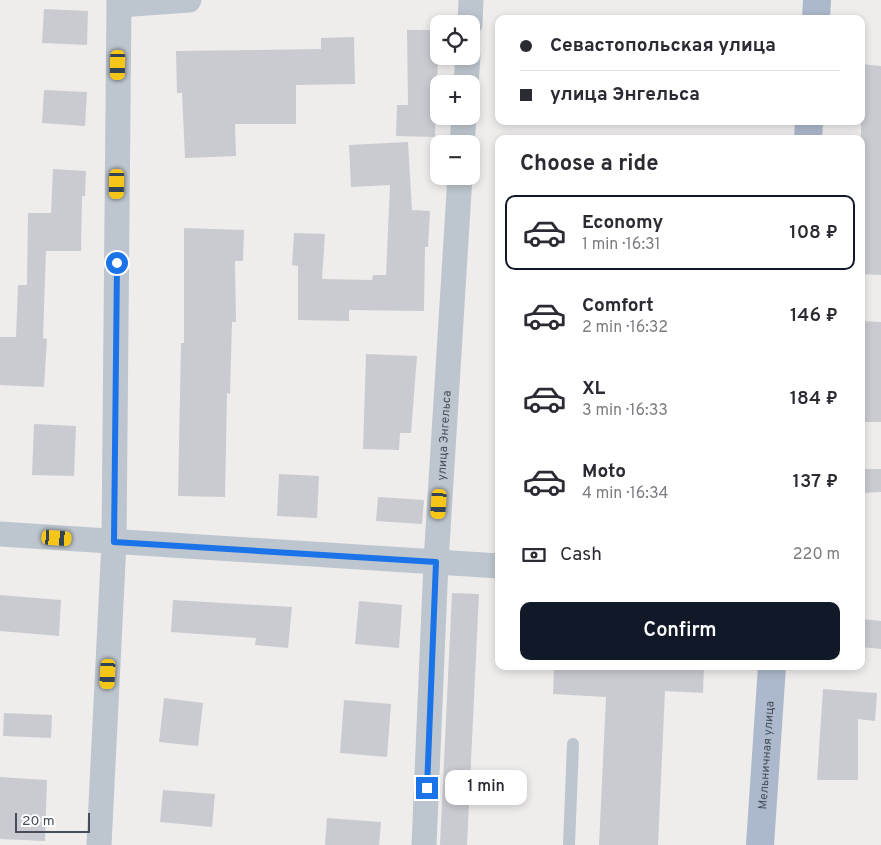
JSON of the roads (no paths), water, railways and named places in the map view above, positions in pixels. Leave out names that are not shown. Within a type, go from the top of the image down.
[{"type":"main road","points":[[816,15],[817,0]]},
{"type":"main road","name":"Мельничная улица","points":[[760,845],[772,670]]},
{"type":"street","points":[[99,845],[114,542],[119,2],[189,0]]},
{"type":"street","points":[[470,15],[471,0]]},
{"type":"street","name":"улица Энгельса","points":[[424,845],[436,562],[459,185]]},
{"type":"street","points":[[0,534],[495,566]]},
{"type":"lane","points":[[569,845],[573,744]]}]
